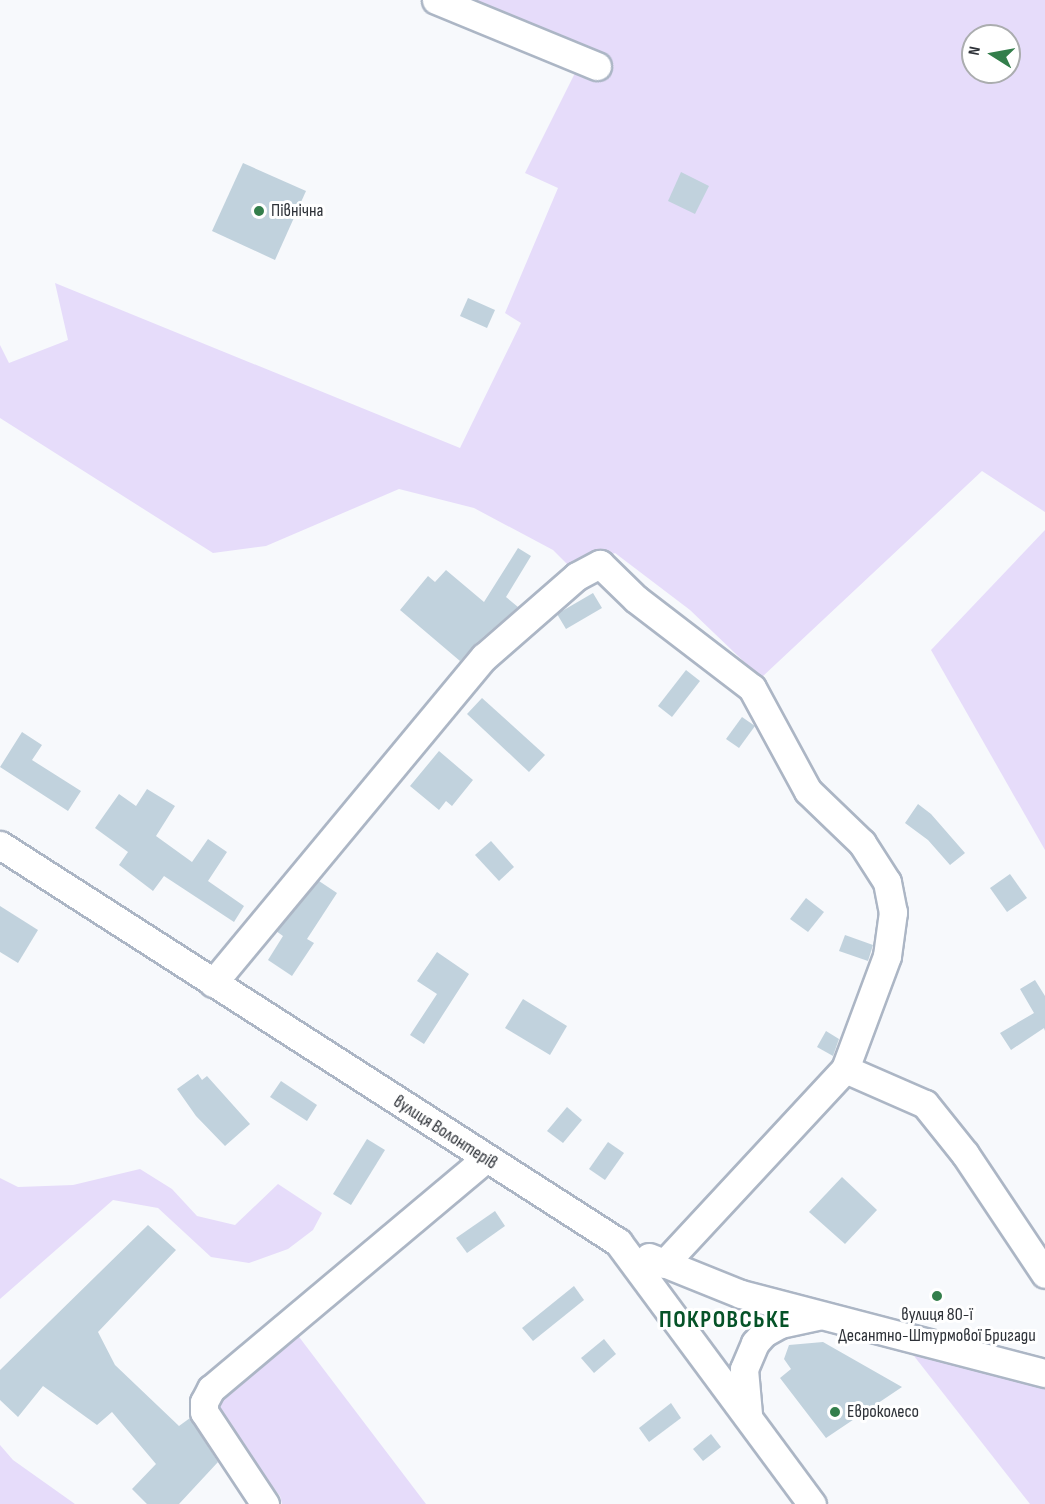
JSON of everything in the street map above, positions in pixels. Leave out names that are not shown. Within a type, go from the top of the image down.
[{"type":"street","points":[[436,0],[597,66]]},
{"type":"street","points":[[213,983],[484,657],[576,576],[600,564],[636,599],[752,688],[808,791],[862,843],[886,882],[893,912],[887,956],[845,1069],[664,1264]]},
{"type":"street","name":"вулиця Волонтерів","points":[[0,845],[485,1159],[618,1242],[812,1504]]},
{"type":"street","points":[[845,1069],[925,1104],[964,1154],[1045,1274]]},
{"type":"street","points":[[265,1504],[204,1412],[204,1402],[210,1389],[485,1159]]},
{"type":"street","points":[[618,1242],[664,1264],[741,1294],[1045,1373]]},
{"type":"street","points":[[748,1415],[744,1369],[754,1343],[764,1333],[780,1324],[828,1315]]},
{"type":"shaded area","points":[[435,0],[1045,0],[1045,512],[982,471],[761,678],[690,610],[615,553],[574,571],[553,550],[474,508],[399,489],[266,546],[213,553],[0,418],[0,345],[9,363],[68,340],[55,283],[460,448],[521,323],[505,313],[558,188],[525,173],[579,65]]},
{"type":"shaded area","points":[[1045,530],[1045,850],[931,650]]},
{"type":"shaded area","points":[[140,1169],[172,1189],[197,1216],[235,1225],[278,1184],[322,1213],[313,1230],[288,1249],[249,1263],[211,1257],[158,1208],[113,1200],[0,1299],[0,1178],[18,1187],[73,1185]]},
{"type":"shaded area","points":[[290,1325],[426,1504],[282,1504],[280,1496],[204,1402]]},
{"type":"shaded area","points":[[896,1333],[1045,1373],[1045,1504],[1030,1504]]},
{"type":"shaded area","points":[[0,1445],[13,1460],[75,1504],[0,1504]]},
{"type":"building","name":"Північна","points":[[243,163],[306,191],[275,260],[212,231]]},
{"type":"building","points":[[681,172],[709,186],[695,214],[668,201]]},
{"type":"building","points":[[468,298],[495,310],[487,328],[460,316]]},
{"type":"building","points":[[518,548],[531,556],[506,597],[518,607],[474,645],[460,661],[400,610],[428,576],[435,582],[446,570],[484,602]]},
{"type":"building","points":[[593,593],[602,608],[566,629],[557,614]]},
{"type":"building","points":[[686,670],[700,681],[672,717],[658,706]]},
{"type":"building","points":[[482,698],[545,755],[529,772],[467,714]]},
{"type":"building","points":[[742,717],[755,726],[739,748],[726,739]]},
{"type":"building","points":[[22,732],[42,745],[32,760],[81,791],[68,811],[0,767]]},
{"type":"building","points":[[439,751],[473,780],[452,806],[446,801],[439,810],[410,786]]},
{"type":"building","points":[[147,789],[175,806],[156,836],[192,862],[208,839],[227,852],[208,881],[244,906],[234,922],[164,876],[153,891],[119,865],[128,852],[95,828],[119,794],[136,806]]},
{"type":"building","points":[[918,804],[931,814],[965,853],[950,865],[928,840],[905,823]]},
{"type":"building","points":[[491,841],[514,867],[499,881],[475,855]]},
{"type":"building","points":[[1010,874],[1027,898],[1007,912],[990,888]]},
{"type":"building","points":[[319,881],[337,893],[307,939],[314,943],[292,976],[268,960],[283,936],[276,931]]},
{"type":"building","points":[[806,898],[824,912],[808,932],[790,919]]},
{"type":"building","points":[[0,906],[38,930],[18,963],[0,952]]},
{"type":"building","points":[[845,935],[873,945],[868,961],[839,951]]},
{"type":"building","points":[[437,952],[469,974],[424,1044],[410,1035],[437,994],[417,981]]},
{"type":"building","points":[[1035,980],[1045,996],[1045,1031],[1044,1028],[1011,1050],[1000,1033],[1034,1013],[1020,989]]},
{"type":"building","points":[[523,999],[567,1026],[550,1055],[505,1028]]},
{"type":"building","points":[[826,1031],[839,1039],[833,1056],[817,1047]]},
{"type":"building","points":[[198,1074],[202,1080],[207,1076],[250,1124],[225,1146],[196,1116],[177,1089]]},
{"type":"building","points":[[281,1081],[317,1105],[307,1121],[270,1097]]},
{"type":"building","points":[[567,1107],[582,1120],[563,1143],[547,1131]]},
{"type":"building","points":[[367,1139],[385,1150],[351,1205],[333,1194]]},
{"type":"building","points":[[608,1142],[624,1153],[605,1180],[589,1169]]},
{"type":"building","points":[[842,1177],[877,1210],[845,1244],[809,1212]]},
{"type":"building","points":[[495,1211],[505,1226],[467,1253],[456,1238]]},
{"type":"building","points":[[148,1225],[176,1250],[98,1332],[115,1365],[179,1426],[190,1418],[218,1462],[179,1504],[147,1504],[132,1489],[156,1464],[112,1412],[97,1425],[43,1386],[18,1417],[0,1400],[0,1370]]},
{"type":"building","points":[[574,1286],[584,1300],[533,1341],[522,1328]]},
{"type":"building","points":[[604,1339],[616,1354],[594,1373],[581,1358]]},
{"type":"building","name":"Евроколесо","points":[[823,1342],[902,1387],[826,1438],[780,1378],[791,1369],[784,1359],[789,1345]]},
{"type":"building","points":[[671,1403],[681,1418],[649,1442],[639,1428]]},
{"type":"building","points":[[711,1434],[721,1447],[703,1461],[693,1449]]},
{"type":"place","name":"Північна","points":[[259,211]]},
{"type":"place","name":"вулиця 80-ї Десантно-Штурмової Бригади","points":[[937,1296]]},
{"type":"place","name":"Евроколесо","points":[[835,1412]]},
{"type":"district","name":"ПОКРОВСЬКЕ","points":[[725,1320]]}]
